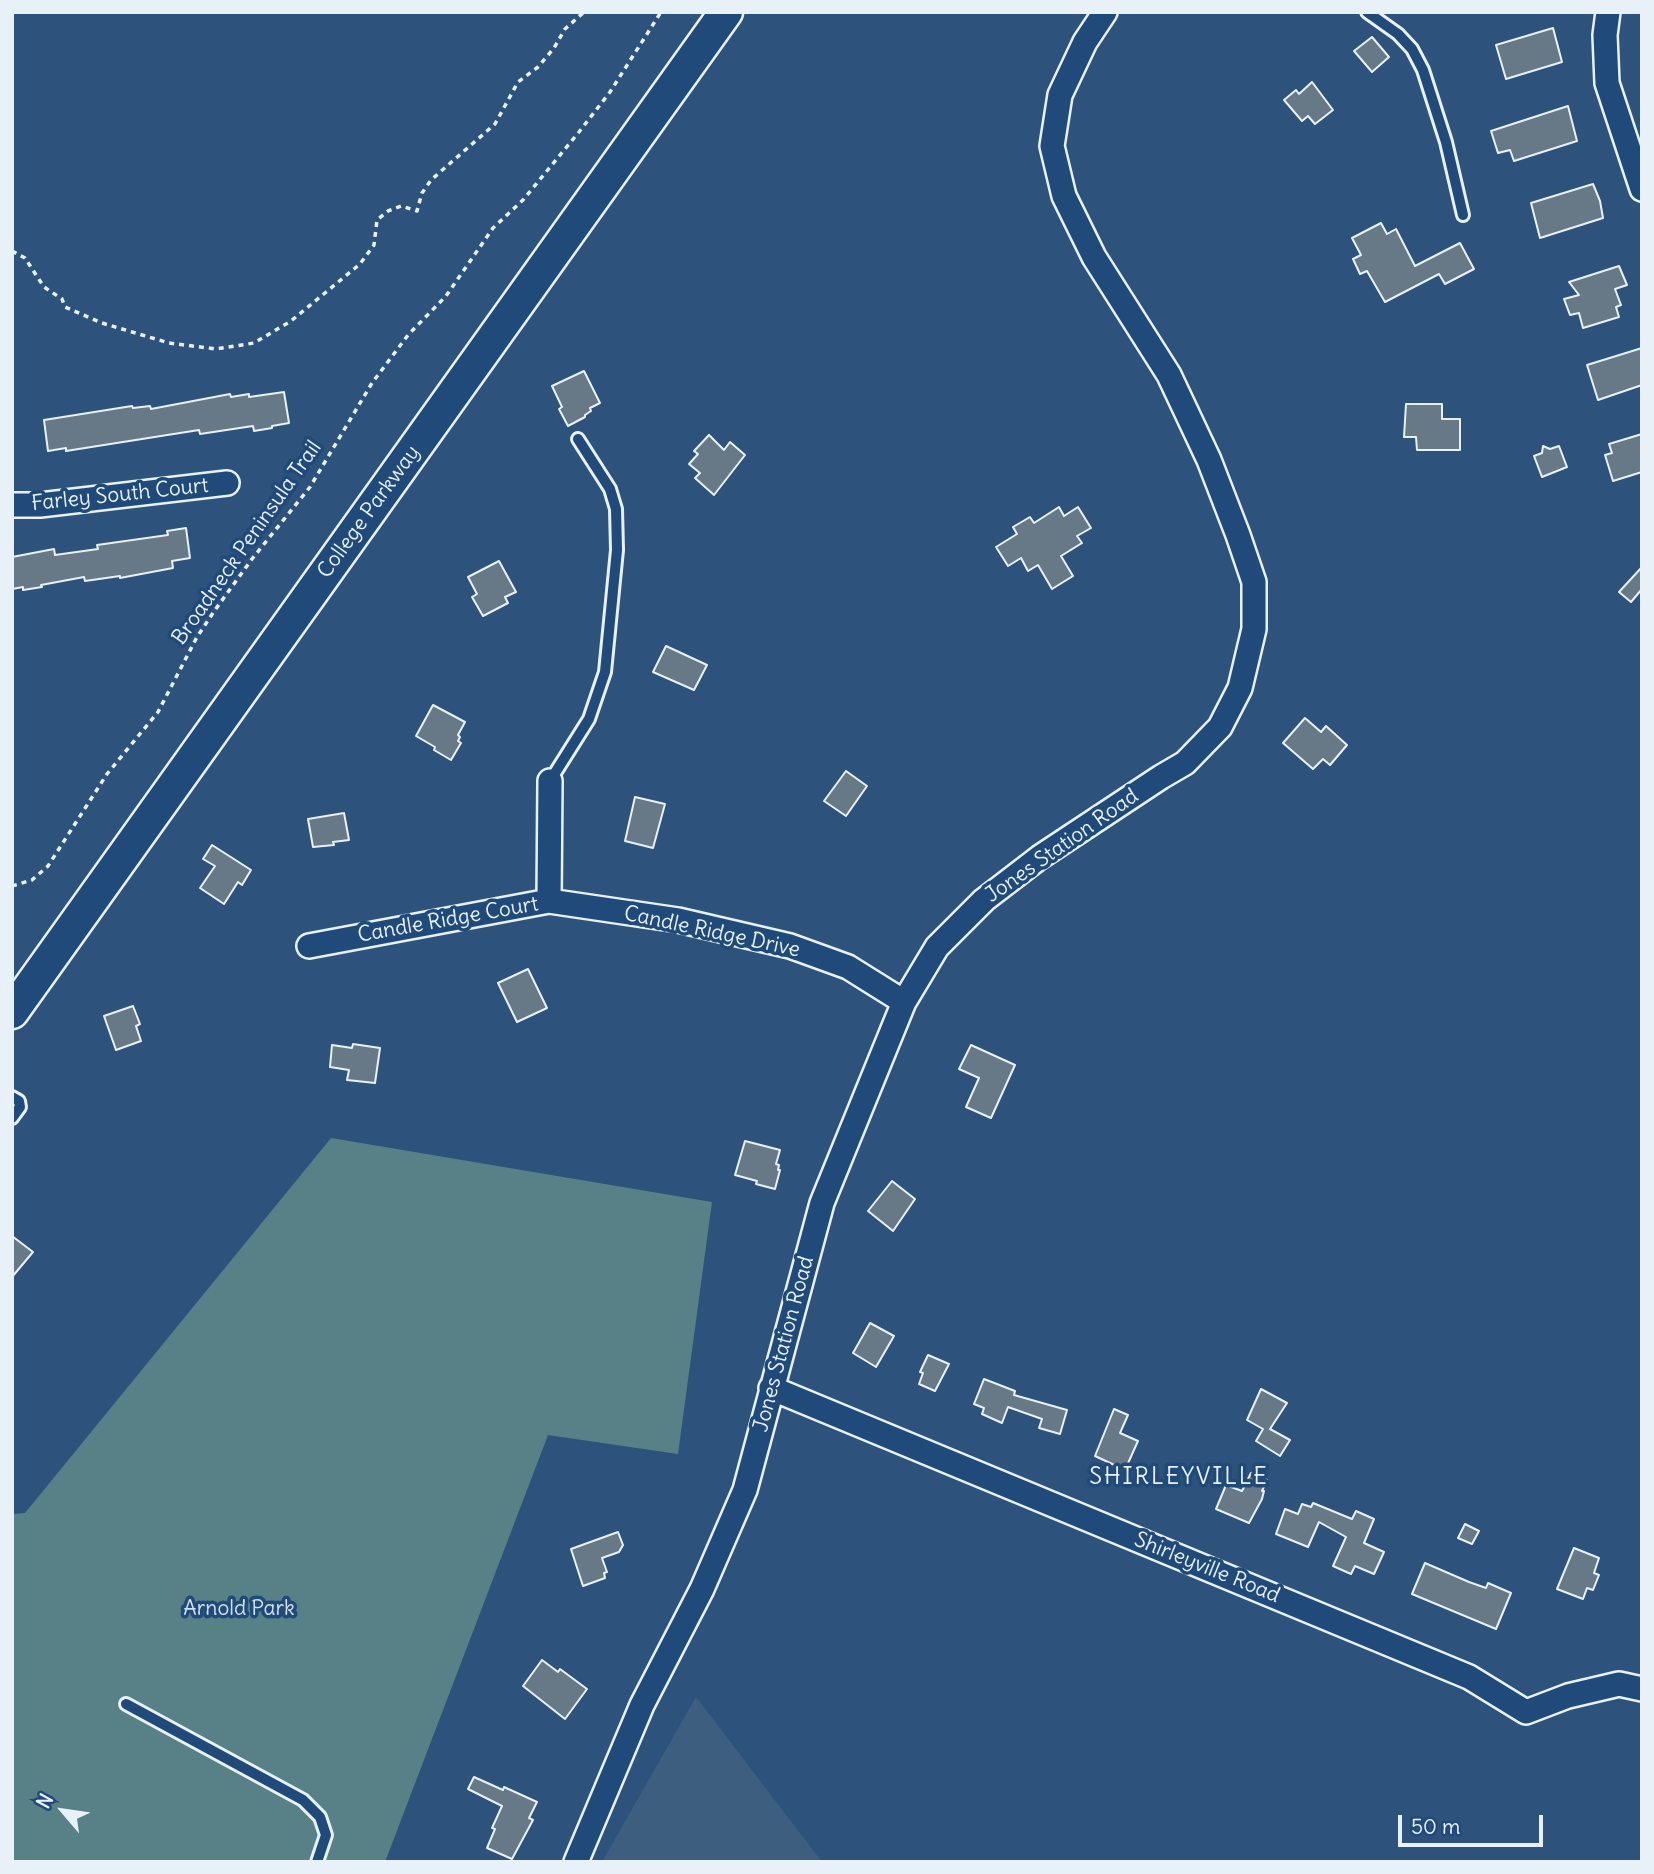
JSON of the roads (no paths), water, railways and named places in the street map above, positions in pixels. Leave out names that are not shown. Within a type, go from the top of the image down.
[{"type":"main road","name":"College Parkway","points":[[12,1012],[726,12]]},
{"type":"street","name":"Jones Station Road","points":[[576,1862],[642,1705],[702,1589],[746,1490],[822,1203],[904,1002],[937,947],[984,900],[1040,857],[1185,763],[1220,727],[1240,688],[1254,629],[1254,582],[1209,460],[1169,375],[1094,257],[1064,195],[1052,146],[1060,95],[1085,42],[1105,12]]},
{"type":"street","points":[[1608,12],[1605,34],[1607,83],[1642,189]]},
{"type":"street","name":"Farley South Court","points":[[12,505],[40,505],[227,484]]},
{"type":"street","name":"Candle Ridge Court","points":[[309,946],[549,901],[550,780]]},
{"type":"street","name":"Candle Ridge Drive","points":[[549,901],[678,920],[790,946],[848,967],[904,1002]]},
{"type":"street","name":"Shirleyville Road","points":[[771,1388],[1469,1677],[1526,1712],[1568,1696],[1619,1685],[1642,1689]]},
{"type":"lane","points":[[1367,12],[1398,34],[1412,49],[1423,70],[1446,142],[1463,215]]},
{"type":"lane","points":[[550,780],[589,719],[605,672],[617,550],[616,509],[610,489],[578,439]]},
{"type":"lane","points":[[12,1097],[19,1101],[20,1107],[12,1118]]},
{"type":"lane","points":[[126,1704],[303,1800],[320,1817],[326,1835],[317,1862]]},
{"type":"district","name":"SHIRLEYVILLE","points":[[1179,1477]]},
{"type":"park label","name":"Arnold Park","points":[[239,1609]]}]
